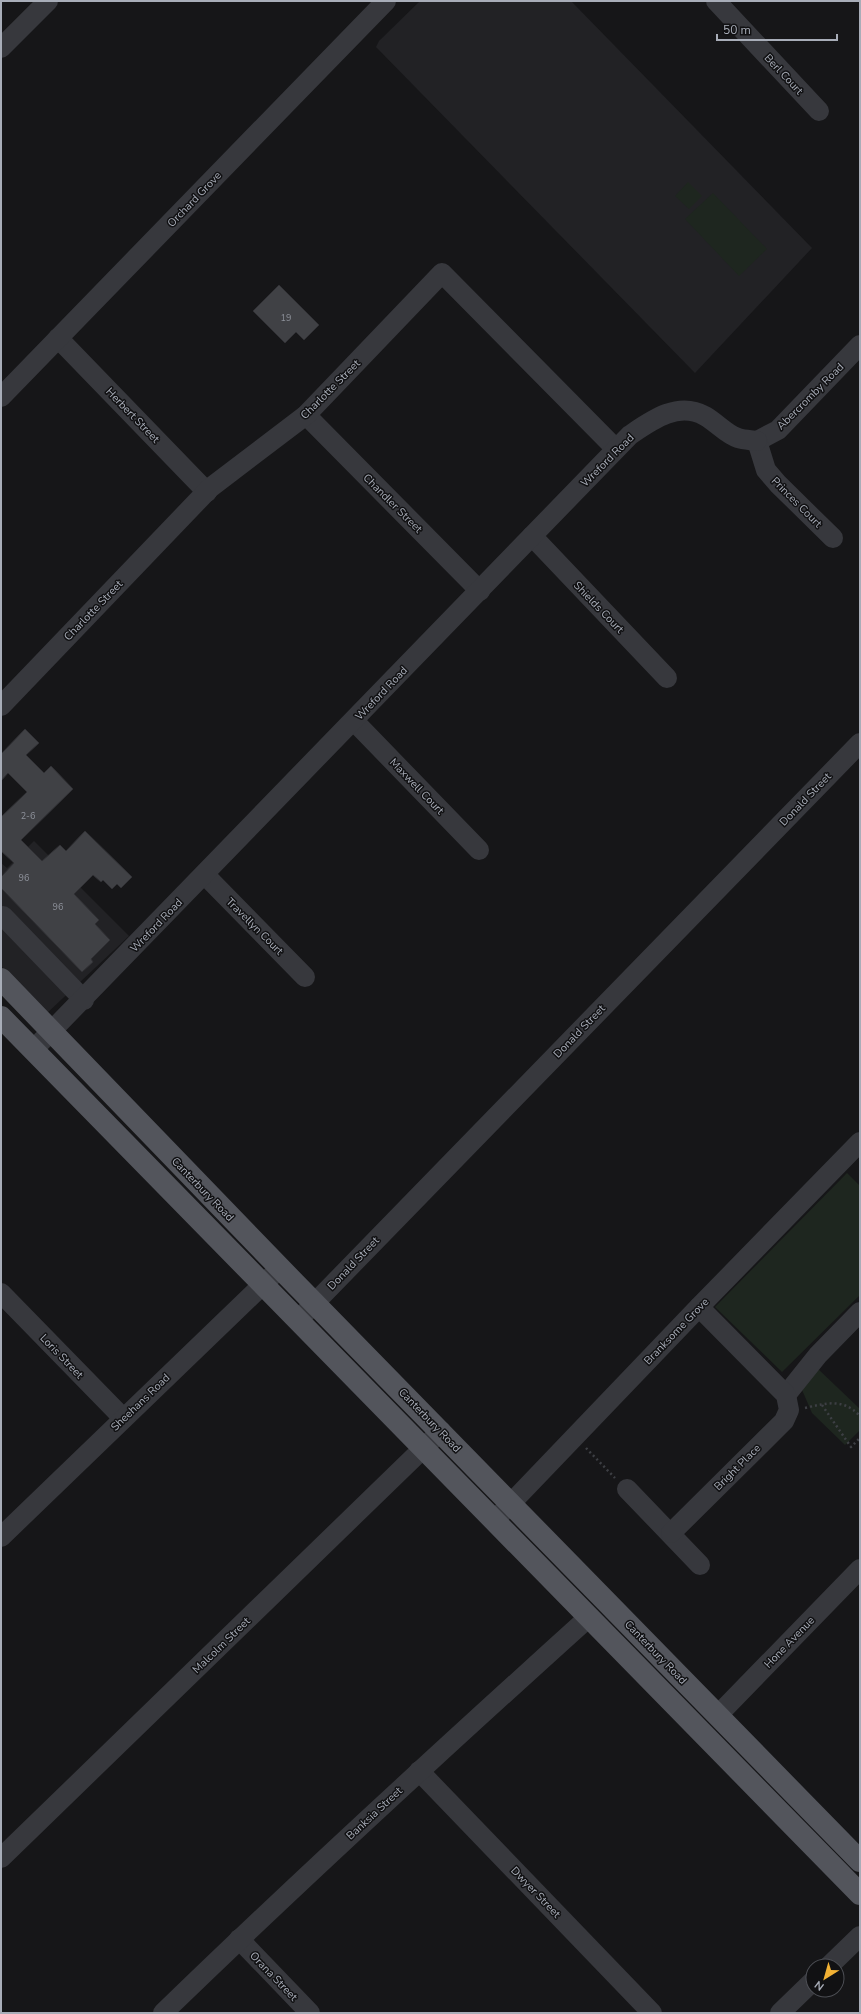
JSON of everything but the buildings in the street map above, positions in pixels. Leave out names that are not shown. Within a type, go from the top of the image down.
[{"type":"main road","name":"Canterbury Road","points":[[1,979],[314,1303],[860,1861]]},
{"type":"main road","points":[[1,1017],[860,1894]]},
{"type":"street","points":[[1,48],[48,1]]},
{"type":"street","name":"Orchard Grove","points":[[1,397],[386,1]]},
{"type":"street","name":"Berl Court","points":[[716,1],[819,111]]},
{"type":"street","name":"Charlotte Street","points":[[1,706],[207,492],[306,415],[442,273],[616,449]]},
{"type":"street","name":"Herbert Street","points":[[58,338],[207,492]]},
{"type":"street","name":"Abercromby Road","points":[[757,440],[778,430],[860,345]]},
{"type":"street","name":"Wreford Road","points":[[33,1050],[84,1000],[354,722],[630,435],[652,420],[668,413],[685,410],[704,415],[737,438],[757,440]]},
{"type":"street","name":"Chandler Street","points":[[306,415],[480,591]]},
{"type":"street","name":"Princes Court","points":[[757,440],[766,470],[778,484],[833,538]]},
{"type":"street","name":"Shields Court","points":[[532,536],[667,678]]},
{"type":"street","name":"Maxwell Court","points":[[354,722],[480,850]]},
{"type":"street","name":"Donald Street","points":[[298,1319],[860,743]]},
{"type":"street","name":"Travellyn Court","points":[[205,875],[305,977]]},
{"type":"street","points":[[1,918],[3,916],[84,1000]]},
{"type":"street","name":"Branksome Grove","points":[[494,1521],[699,1307],[856,1154]]},
{"type":"street","name":"Sheehans Road","points":[[1,1537],[280,1268]]},
{"type":"street","name":"Loris Street","points":[[1,1293],[123,1418]]},
{"type":"street","points":[[699,1307],[788,1402]]},
{"type":"street","name":"Bright Place","points":[[671,1533],[784,1421],[788,1402],[818,1355],[860,1312]]},
{"type":"street","name":"Malcolm Street","points":[[1,1858],[440,1431]]},
{"type":"street","points":[[627,1489],[671,1533],[700,1565]]},
{"type":"street","name":"Hone Avenue","points":[[718,1715],[860,1569]]},
{"type":"street","name":"Banksia Street","points":[[163,2013],[239,1939],[419,1771],[589,1617]]},
{"type":"street","name":"Dwyer Street","points":[[419,1771],[652,2013]]},
{"type":"street","points":[[837,1958],[860,1936]]},
{"type":"street","name":"Orana Street","points":[[239,1939],[310,2013]]},
{"type":"street","points":[[780,2013],[805,1989]]},
{"type":"path","points":[[788,1402],[822,1405],[835,1403],[852,1407],[860,1416]]},
{"type":"path","points":[[822,1405],[851,1447],[860,1438]]},
{"type":"path","points":[[575,1437],[627,1489]]},
{"type":"shaded area","points":[[420,1],[571,1],[812,248],[695,373],[376,47],[379,41]]},
{"type":"shaded area","points":[[688,182],[702,196],[689,209],[675,196]]},
{"type":"shaded area","points":[[713,193],[767,249],[739,276],[685,219]]},
{"type":"shaded area","points":[[34,841],[129,936],[46,1014],[1,966],[1,863],[7,868]]},
{"type":"shaded area","points":[[847,1173],[860,1186],[860,1295],[782,1372],[715,1307]]},
{"type":"shaded area","points":[[817,1368],[860,1409],[860,1430],[845,1445],[812,1413],[802,1390]]}]
